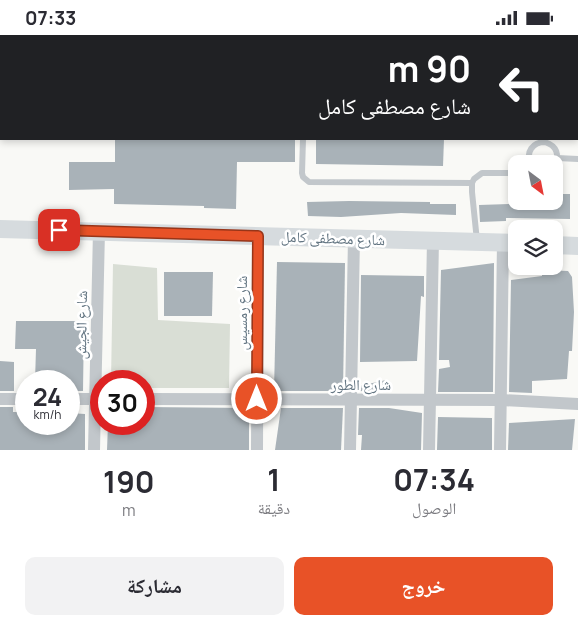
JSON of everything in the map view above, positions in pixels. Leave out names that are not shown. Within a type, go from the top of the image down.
[{"type":"main road","name":"شارع مصطفى كامل","points":[[0,229],[508,243]]},
{"type":"main road","points":[[563,245],[578,246]]},
{"type":"street","name":"شارع الجيش","points":[[96,370],[99,231]]},
{"type":"street","name":"شارع رمسيس","points":[[256,450],[258,236]]},
{"type":"street","points":[[350,450],[354,238]]},
{"type":"street","points":[[429,450],[433,240]]},
{"type":"street","points":[[500,450],[508,275]]},
{"type":"street","points":[[0,399],[15,399]]},
{"type":"street","name":"شارع الطور","points":[[155,399],[501,400],[578,404]]},
{"type":"street","name":"شارع الجيش","points":[[94,435],[94,450]]},
{"type":"lane","points":[[303,140],[302,173],[303,177],[309,182],[472,183]]},
{"type":"lane","points":[[529,155],[534,144],[540,142],[555,147],[556,155]]},
{"type":"lane","points":[[563,158],[578,159]]},
{"type":"lane","points":[[477,241],[472,183],[482,173],[508,173]]},
{"type":"shaded area","points":[[113,264],[157,268],[158,320],[230,324],[229,388],[155,388],[155,370],[111,370]]},
{"type":"building","points":[[115,140],[295,140],[295,162],[237,162],[236,209],[204,208],[204,206],[114,204],[114,189],[69,190],[69,162],[115,162]]},
{"type":"building","points":[[316,140],[444,140],[443,166],[316,164]]},
{"type":"building","points":[[563,194],[570,194],[570,219],[506,218],[506,221],[480,222],[479,205],[508,204],[508,210],[563,210]]},
{"type":"building","points":[[349,201],[456,204],[456,215],[401,213],[341,217],[308,216],[307,202]]},
{"type":"building","points":[[277,262],[345,263],[343,391],[274,391]]},
{"type":"building","points":[[494,263],[493,392],[438,392],[439,369],[450,367],[449,360],[439,360],[441,270]]},
{"type":"building","points":[[563,271],[568,271],[572,277],[574,312],[572,351],[569,351],[567,379],[532,381],[532,393],[509,392],[511,280],[563,275]]},
{"type":"building","points":[[164,272],[213,272],[212,316],[164,316]]},
{"type":"building","points":[[361,275],[424,276],[424,297],[421,296],[417,361],[360,362]]},
{"type":"building","points":[[16,321],[84,321],[83,391],[80,391],[80,370],[35,370],[36,349],[15,349]]},
{"type":"building","points":[[0,361],[14,362],[14,391],[0,391]]},
{"type":"building","points":[[386,380],[387,392],[359,391],[359,386]]},
{"type":"building","points":[[0,407],[13,407],[13,412],[15,412],[15,435],[80,435],[80,414],[85,414],[85,450],[0,450]]},
{"type":"building","points":[[155,407],[249,408],[249,450],[107,450],[108,435],[155,435]]},
{"type":"building","points":[[281,408],[343,408],[341,450],[275,450]]},
{"type":"building","points":[[359,408],[389,408],[422,413],[421,450],[361,450],[362,435],[358,435]]},
{"type":"building","points":[[438,417],[492,418],[492,450],[437,450]]},
{"type":"building","points":[[575,419],[572,450],[508,450],[509,423]]},
{"type":"route","points":[[59,230],[258,236],[257,399]]}]
